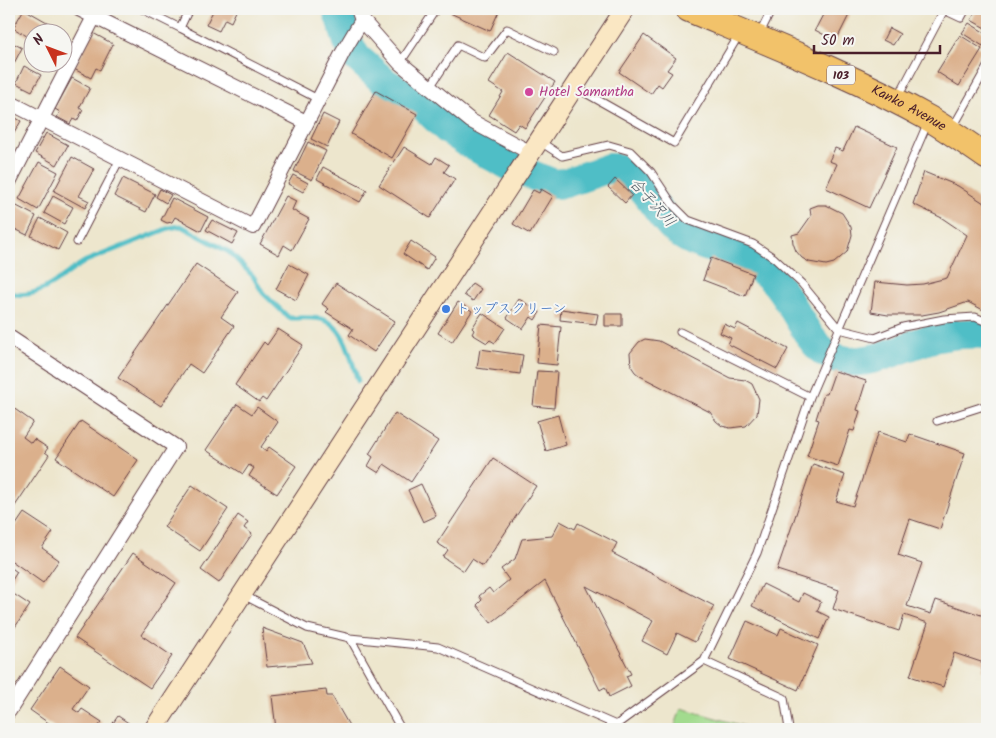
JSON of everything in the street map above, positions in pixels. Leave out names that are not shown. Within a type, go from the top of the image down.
[{"type":"highway","name":"Kanko Avenue","points":[[688,9],[806,59],[896,102],[940,125],[987,156]]},
{"type":"street","points":[[79,9],[306,122]]},
{"type":"street","points":[[154,729],[625,9]]},
{"type":"street","points":[[360,14],[400,63],[471,121],[533,151]]},
{"type":"street","points":[[9,102],[253,227],[354,32],[360,14]]},
{"type":"street","points":[[9,182],[94,17]]},
{"type":"street","points":[[9,337],[176,447],[9,711]]},
{"type":"lane","points":[[142,9],[318,99]]},
{"type":"lane","points":[[180,28],[190,9]]},
{"type":"lane","points":[[400,63],[436,9]]},
{"type":"lane","points":[[575,87],[674,143],[750,35],[772,9]]},
{"type":"lane","points":[[896,102],[943,10],[961,18],[966,9]]},
{"type":"lane","points":[[430,87],[458,45],[485,58],[507,29],[554,52]]},
{"type":"lane","points":[[243,595],[307,628],[350,638],[438,647],[616,725],[704,661],[757,553],[810,397],[839,329],[940,125],[987,67]]},
{"type":"lane","points":[[533,151],[562,156],[609,145],[630,151],[651,172],[673,205],[688,220],[753,244],[774,258],[802,284],[839,329],[875,338],[903,327],[944,319],[975,317],[987,322]]},
{"type":"lane","points":[[77,242],[120,159]]},
{"type":"lane","points":[[680,332],[810,397]]},
{"type":"lane","points":[[938,421],[987,405]]},
{"type":"lane","points":[[350,638],[401,729]]},
{"type":"lane","points":[[704,661],[784,698],[789,729]]},
{"type":"green space","points":[[681,708],[754,729],[674,729]]},
{"type":"building","points":[[24,9],[47,22],[22,22],[22,33],[13,28]]},
{"type":"building","points":[[214,9],[237,9],[231,22],[225,19],[219,31],[206,25]]},
{"type":"building","points":[[452,9],[500,9],[490,31],[450,13]]},
{"type":"building","points":[[826,9],[852,9],[836,41],[815,30]]},
{"type":"building","points":[[978,9],[987,9],[987,29],[971,20]]},
{"type":"building","points":[[969,23],[987,34],[987,39],[983,46],[962,33]]},
{"type":"building","points":[[889,28],[900,34],[893,45],[883,40]]},
{"type":"building","points":[[93,33],[113,44],[100,70],[96,68],[91,78],[74,69]]},
{"type":"building","points":[[644,35],[676,58],[667,70],[672,73],[662,87],[658,84],[651,94],[619,72]]},
{"type":"building","points":[[960,35],[982,49],[959,86],[937,72]]},
{"type":"building","points":[[9,41],[22,48],[11,69],[9,68]]},
{"type":"building","points":[[508,52],[555,82],[525,128],[519,124],[514,131],[489,115],[503,92],[489,83]]},
{"type":"building","points":[[22,70],[22,72],[35,72],[41,75],[32,91],[16,83]]},
{"type":"building","points":[[72,78],[90,88],[79,108],[83,110],[77,121],[73,119],[70,124],[57,117],[60,112],[55,109]]},
{"type":"building","points":[[376,91],[417,114],[392,158],[351,134]]},
{"type":"building","points":[[9,114],[21,121],[9,142]]},
{"type":"building","points":[[323,114],[339,122],[327,147],[311,139]]},
{"type":"building","points":[[854,127],[897,147],[869,208],[826,188],[837,164],[829,161],[835,148],[843,151]]},
{"type":"building","points":[[46,133],[68,145],[57,165],[35,153]]},
{"type":"building","points":[[308,142],[326,151],[312,180],[294,171]]},
{"type":"building","points":[[404,147],[432,164],[436,157],[449,165],[444,172],[455,179],[430,218],[379,185]]},
{"type":"building","points":[[72,157],[94,169],[79,196],[89,201],[85,208],[54,191]]},
{"type":"building","points":[[39,162],[58,172],[38,210],[19,199]]},
{"type":"building","points":[[323,167],[367,190],[360,202],[317,179]]},
{"type":"building","points":[[924,172],[958,186],[987,205],[987,312],[968,302],[939,312],[922,315],[888,315],[871,312],[875,282],[907,285],[923,284],[947,278],[967,235],[942,218],[913,204]]},
{"type":"building","points":[[293,175],[308,183],[303,192],[288,184]]},
{"type":"building","points":[[123,178],[155,194],[146,212],[114,196]]},
{"type":"building","points":[[615,179],[632,195],[625,203],[608,187]]},
{"type":"building","points":[[160,189],[171,195],[166,203],[156,197]]},
{"type":"building","points":[[541,189],[553,196],[530,234],[513,224],[533,190],[539,193]]},
{"type":"building","points":[[53,196],[73,207],[64,224],[44,213]]},
{"type":"building","points":[[286,196],[296,201],[292,210],[309,219],[292,250],[284,245],[279,255],[260,244]]},
{"type":"building","points":[[172,198],[208,217],[201,231],[175,217],[172,222],[167,223],[161,220]]},
{"type":"building","points":[[9,202],[36,216],[27,235],[9,226]]},
{"type":"building","points":[[826,205],[842,213],[851,227],[852,235],[847,252],[834,263],[826,265],[809,262],[802,258],[796,251],[793,243],[792,235],[799,233],[811,216],[810,208]]},
{"type":"building","points":[[40,218],[67,233],[58,250],[31,236]]},
{"type":"building","points":[[212,220],[238,233],[232,244],[206,230]]},
{"type":"building","points":[[411,241],[435,257],[427,270],[403,254]]},
{"type":"building","points":[[711,258],[753,274],[745,296],[703,280]]},
{"type":"building","points":[[196,264],[238,292],[221,317],[234,326],[202,373],[189,364],[161,406],[118,378]]},
{"type":"building","points":[[289,264],[309,275],[296,300],[276,289]]},
{"type":"building","points":[[336,283],[395,321],[374,352],[349,335],[353,329],[326,312],[329,309],[322,304]]},
{"type":"building","points":[[472,283],[481,289],[473,301],[464,295]]},
{"type":"building","points":[[519,299],[540,312],[535,320],[531,317],[523,329],[507,318]]},
{"type":"building","points":[[458,302],[472,311],[452,342],[438,333]]},
{"type":"building","points":[[561,309],[598,314],[596,324],[560,320]]},
{"type":"building","points":[[482,313],[505,328],[495,343],[490,340],[487,343],[472,334],[474,330],[472,328]]},
{"type":"building","points":[[605,314],[622,314],[622,326],[605,326]]},
{"type":"building","points":[[738,323],[788,349],[777,369],[728,344],[731,338],[720,333],[724,324],[735,329]]},
{"type":"building","points":[[541,325],[561,327],[557,365],[537,363]]},
{"type":"building","points":[[278,329],[303,345],[266,401],[262,398],[259,402],[235,385],[264,342],[267,345]]},
{"type":"building","points":[[645,339],[659,341],[730,378],[745,380],[752,384],[759,399],[757,414],[746,426],[730,428],[722,426],[710,412],[640,376],[631,366],[630,353],[639,342]]},
{"type":"building","points":[[480,349],[523,355],[520,374],[477,368]]},
{"type":"building","points":[[537,371],[557,372],[554,408],[533,406]]},
{"type":"building","points":[[835,371],[866,381],[857,410],[860,411],[854,431],[850,430],[838,466],[807,456],[819,420],[816,419],[824,394],[827,394]]},
{"type":"building","points":[[237,404],[252,414],[257,407],[278,422],[261,447],[266,451],[269,447],[296,466],[277,494],[249,476],[254,468],[249,465],[243,474],[206,450]]},
{"type":"building","points":[[9,405],[33,422],[23,437],[31,443],[34,439],[48,448],[45,452],[49,455],[9,515]]},
{"type":"building","points":[[395,413],[438,441],[411,482],[384,464],[379,473],[368,466],[373,457],[369,454]]},
{"type":"building","points":[[558,415],[566,445],[546,451],[537,421]]},
{"type":"building","points":[[81,421],[138,460],[113,497],[56,458]]},
{"type":"building","points":[[878,432],[907,442],[910,434],[965,453],[940,529],[910,519],[898,555],[922,563],[907,606],[931,614],[936,600],[987,617],[987,672],[982,670],[984,663],[954,653],[943,687],[910,676],[928,623],[904,615],[899,631],[833,609],[839,590],[777,570],[813,464],[845,475],[836,501],[853,506]]},
{"type":"building","points":[[493,458],[536,486],[483,566],[472,559],[464,571],[443,557],[448,550],[437,543]]},
{"type":"building","points":[[421,484],[436,516],[423,522],[408,490]]},
{"type":"building","points":[[192,485],[228,509],[200,551],[164,527]]},
{"type":"building","points":[[24,513],[53,532],[42,548],[59,560],[43,583],[9,559],[9,535]]},
{"type":"building","points":[[238,515],[248,522],[244,528],[252,534],[219,583],[201,570]]},
{"type":"building","points":[[560,521],[575,529],[578,523],[617,543],[612,553],[714,606],[695,642],[677,633],[667,654],[642,641],[653,621],[586,586],[631,674],[626,676],[631,686],[609,697],[605,687],[600,690],[545,581],[491,623],[477,605],[482,600],[479,596],[489,588],[493,593],[509,580],[501,569],[515,559],[522,539],[552,536]]},
{"type":"building","points":[[133,553],[176,583],[141,635],[172,656],[150,688],[75,638]]},
{"type":"building","points":[[9,566],[17,572],[9,585]]},
{"type":"building","points":[[763,584],[799,602],[803,593],[821,602],[817,611],[829,617],[819,639],[752,606]]},
{"type":"building","points":[[9,591],[30,605],[13,630],[9,626]]},
{"type":"building","points":[[747,621],[778,635],[781,628],[818,645],[798,690],[730,659]]},
{"type":"building","points":[[262,628],[303,643],[312,663],[267,667]]},
{"type":"building","points":[[60,666],[89,686],[73,709],[79,713],[82,709],[102,722],[96,729],[57,729],[30,710]]},
{"type":"building","points":[[326,690],[327,696],[332,696],[351,729],[276,729],[272,696]]},
{"type":"building","points":[[118,716],[130,724],[126,729],[109,729]]},
{"type":"waterway","name":"合子沢川","points":[[337,9],[348,42],[356,57],[386,83],[420,103],[447,129],[512,167],[554,184],[565,183],[609,168],[621,170],[637,182],[667,222],[680,234],[696,242],[743,259],[773,280],[780,288],[805,330],[826,353],[840,359],[868,360],[938,337],[962,334],[987,334]]},
{"type":"waterway","points":[[9,293],[31,293],[41,290],[86,261],[169,228],[181,226],[229,252],[253,276],[263,293],[289,318],[321,319],[336,328],[346,344],[358,381]]},
{"type":"place","name":"Hotel Samantha","points":[[529,92]]},
{"type":"place","name":"トップスクリーン","points":[[446,309]]}]
